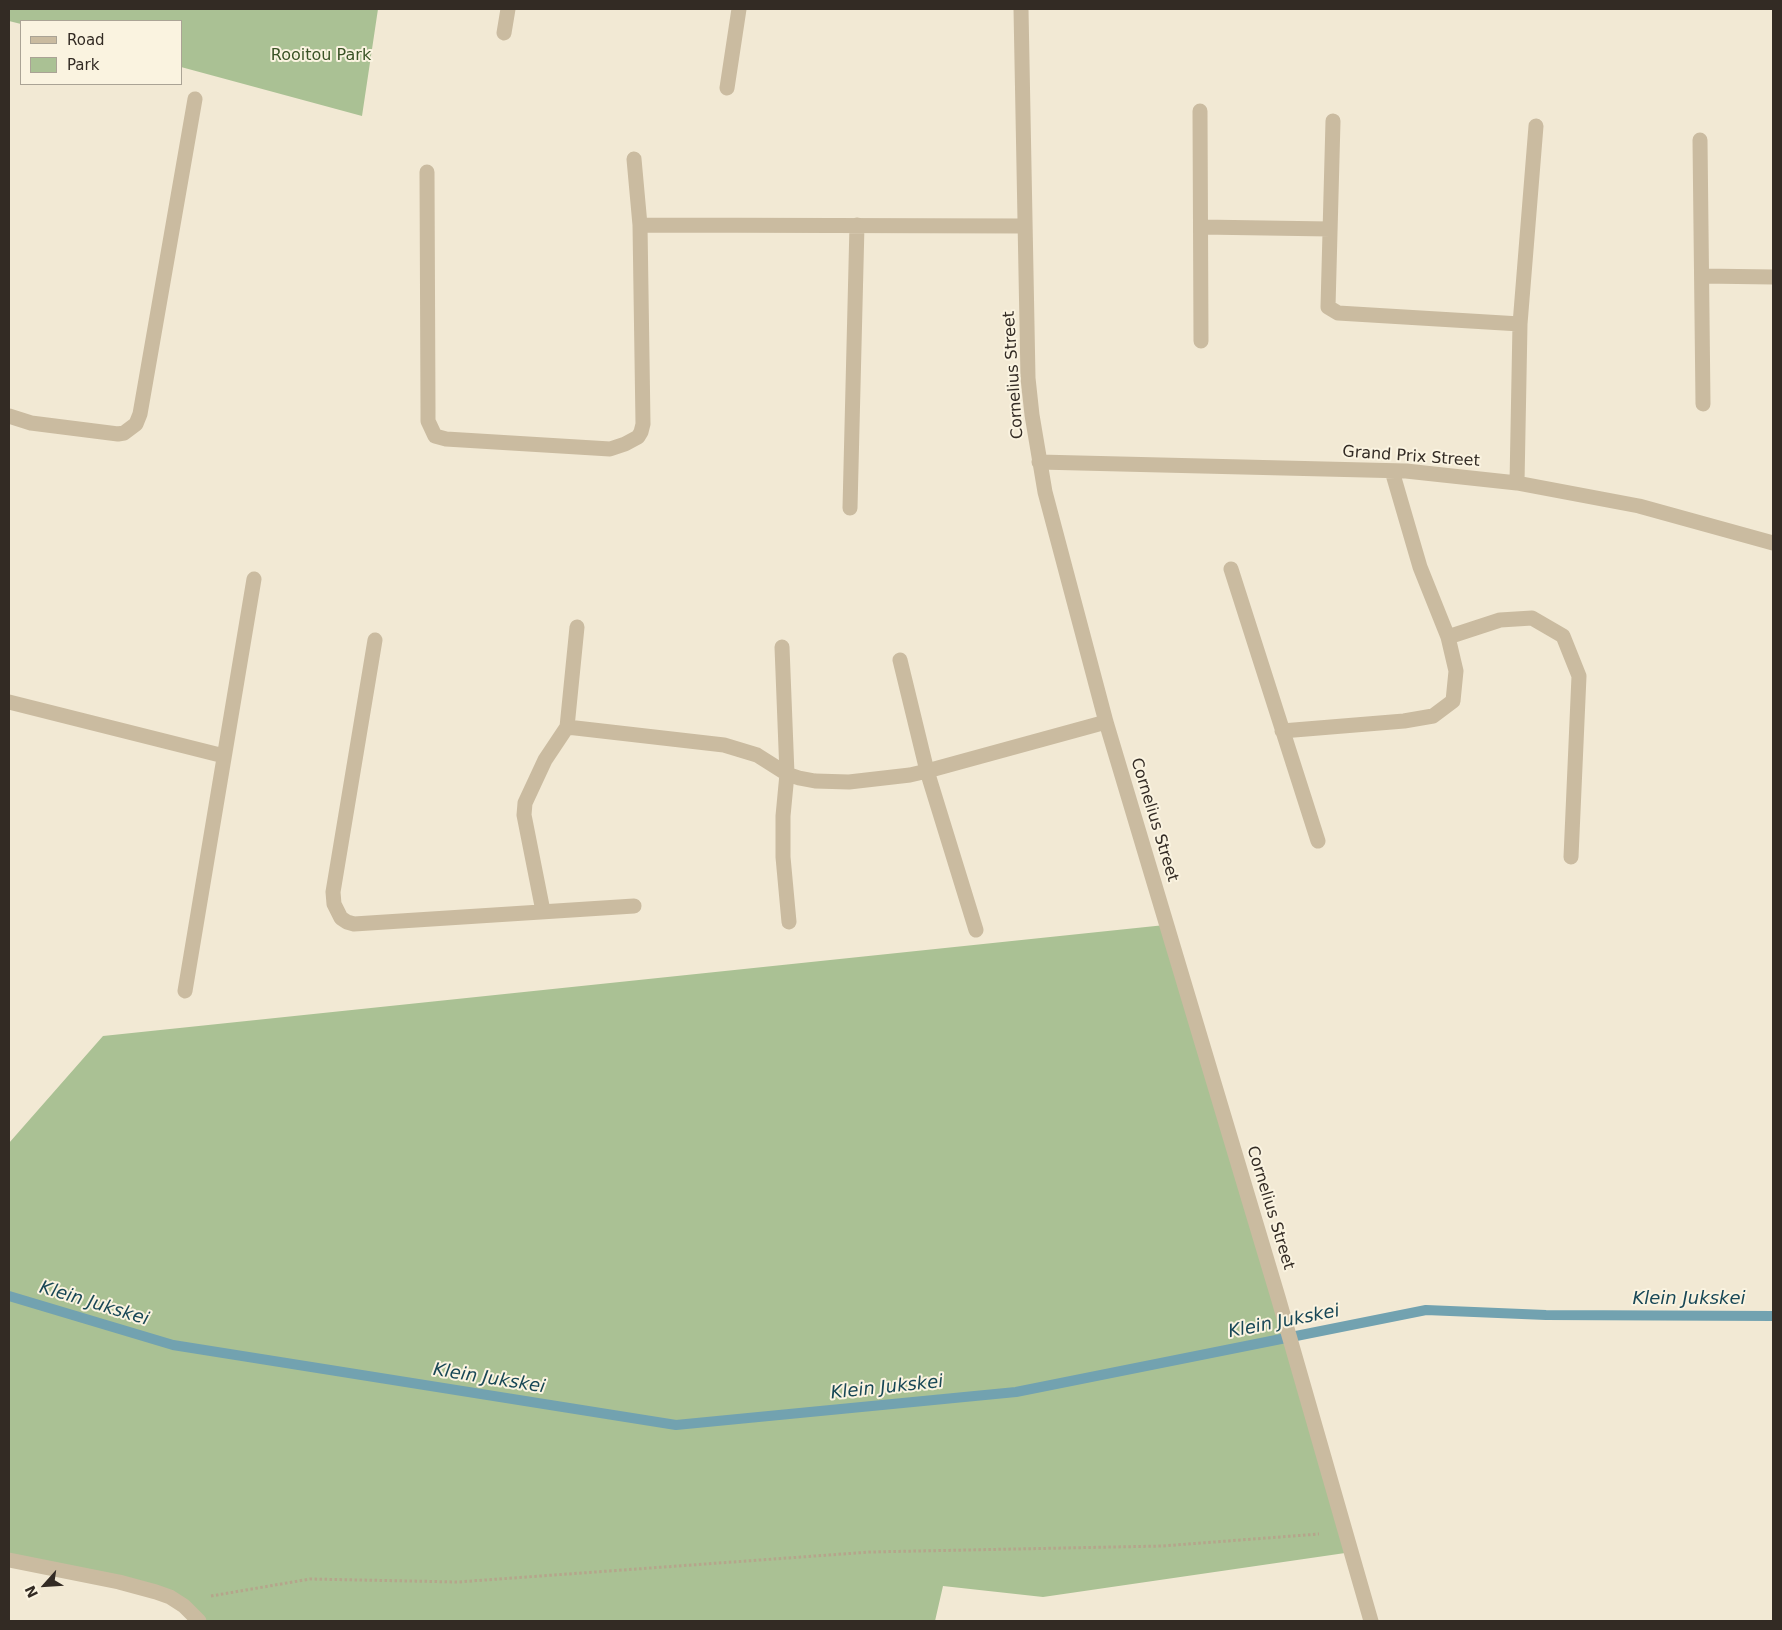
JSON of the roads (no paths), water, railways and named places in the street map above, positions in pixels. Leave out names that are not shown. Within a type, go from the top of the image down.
[{"type":"street","points":[[504,33],[508,9]]},
{"type":"street","points":[[727,88],[738,9]]},
{"type":"street","name":"Cornelius Street","points":[[1021,9],[1028,378],[1039,462],[1047,501],[1106,722],[1278,1297],[1371,1621]]},
{"type":"street","points":[[9,416],[31,423],[118,434],[124,433],[136,424],[140,414],[195,99]]},
{"type":"street","points":[[1200,111],[1201,341]]},
{"type":"street","points":[[1333,121],[1328,307],[1338,313],[1520,324]]},
{"type":"street","points":[[1517,483],[1520,324],[1536,126]]},
{"type":"street","points":[[1700,140],[1703,404]]},
{"type":"street","points":[[427,172],[428,421],[431,430],[435,436],[440,438],[610,449],[638,437],[643,424],[640,225],[634,158]]},
{"type":"street","points":[[640,225],[1026,226]]},
{"type":"street","points":[[850,508],[857,225]]},
{"type":"street","points":[[1201,226],[1330,229]]},
{"type":"street","points":[[1702,276],[1773,277]]},
{"type":"street","name":"Grand Prix Street","points":[[1039,462],[1406,471],[1517,483],[1639,506],[1773,543]]},
{"type":"street","points":[[1282,731],[1404,721],[1434,716],[1453,700],[1456,671],[1448,637],[1420,567],[1392,471]]},
{"type":"street","points":[[1231,569],[1318,840]]},
{"type":"street","points":[[185,991],[254,579]]},
{"type":"street","points":[[1448,637],[1500,620],[1532,618],[1563,636],[1578,676],[1571,857]]},
{"type":"street","points":[[543,911],[524,815],[525,803],[546,760],[567,727],[577,627]]},
{"type":"street","points":[[376,640],[333,892],[334,904],[341,918],[354,924],[634,906]]},
{"type":"street","points":[[782,647],[787,774],[783,816],[783,857],[789,922]]},
{"type":"street","points":[[900,660],[927,771],[976,930]]},
{"type":"street","points":[[9,702],[224,756]]},
{"type":"street","points":[[567,727],[724,744],[757,755],[787,774],[815,781],[849,782],[910,775],[1106,722]]},
{"type":"street","points":[[9,1560],[118,1582],[156,1592],[178,1602],[200,1621]]},
{"type":"waterway","name":"Klein Jukskei","points":[[9,1296],[173,1345],[676,1425],[1016,1392],[1426,1310],[1546,1315],[1773,1316]]},
{"type":"park label","name":"Rooitou Park","points":[[321,56]]}]
